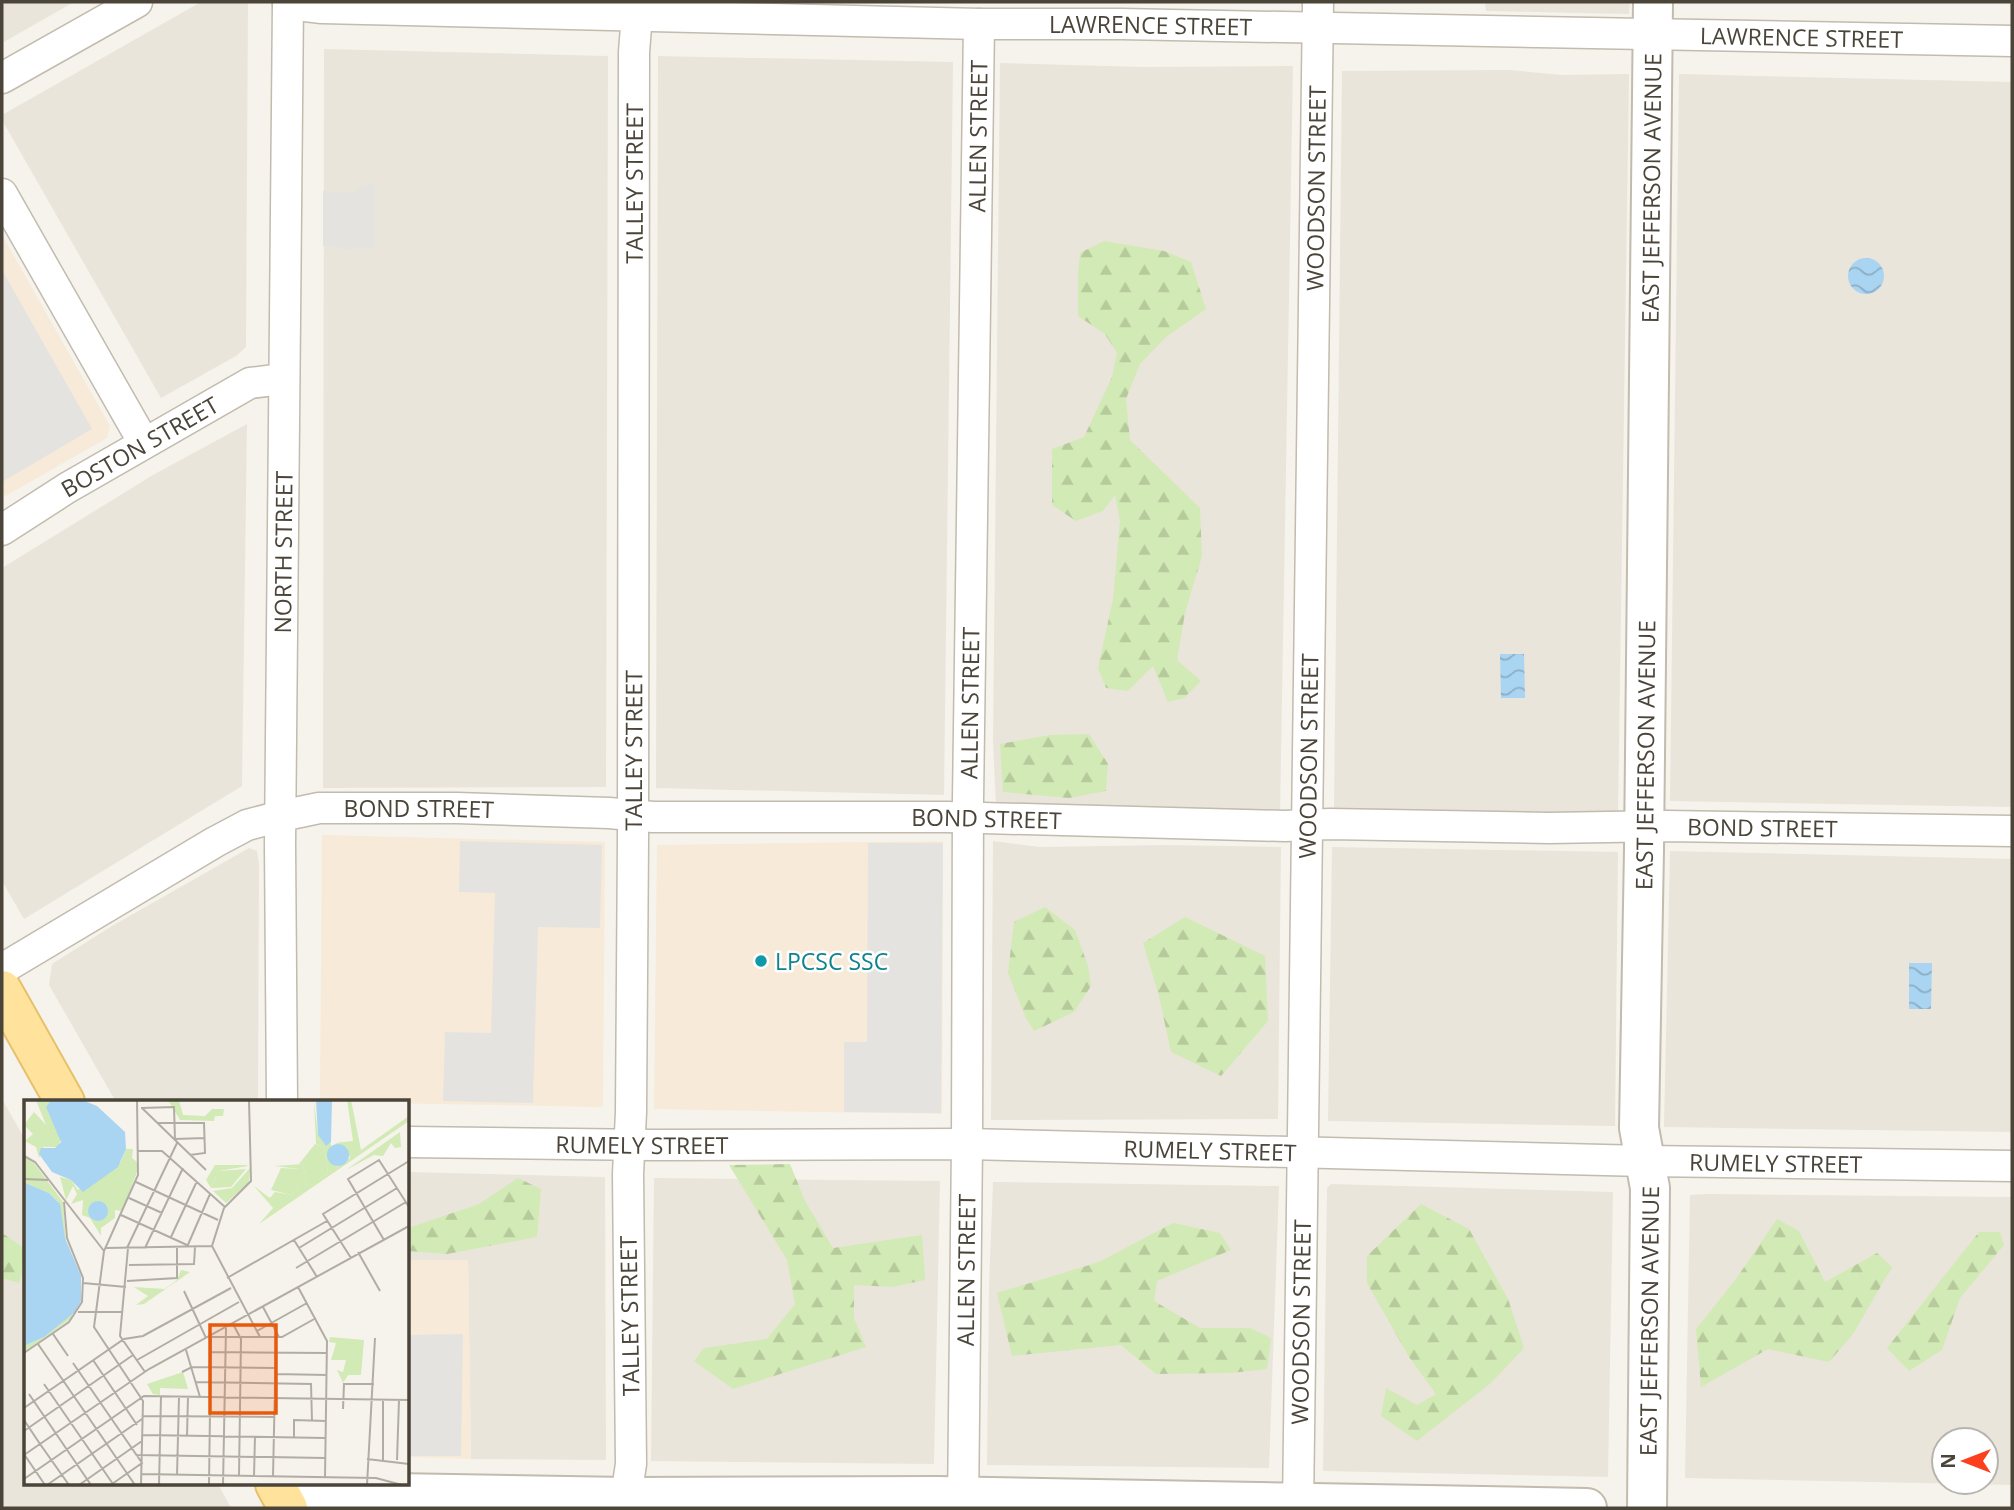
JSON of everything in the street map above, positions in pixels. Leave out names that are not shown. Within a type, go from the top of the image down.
[{"type":"main road","points":[[2,989],[64,1100]]},
{"type":"street","points":[[2,78],[137,2]]},
{"type":"street","name":"LAWRENCE STREET","points":[[288,3],[322,8],[638,9],[979,24],[1121,13],[1653,18],[2012,41]]},
{"type":"street","name":"NORTH STREET","points":[[282,1100],[283,379],[288,3]]},
{"type":"street","name":"TALLEY STREET","points":[[625,1497],[631,1464],[629,1144],[634,66],[638,9]]},
{"type":"street","name":"WOODSON STREET","points":[[1298,1506],[1318,15]]},
{"type":"street","name":"EAST JEFFERSON AVENUE","points":[[1647,1508],[1650,1188],[1639,1128],[1653,18]]},
{"type":"street","name":"ALLEN STREET","points":[[963,1502],[968,818],[979,24]]},
{"type":"street","points":[[2,194],[144,443]]},
{"type":"street","name":"BOSTON STREET","points":[[2,530],[144,443],[250,383],[283,379]]},
{"type":"street","name":"BOND STREET","points":[[2,969],[247,825],[319,808],[1306,825],[2012,831]]},
{"type":"street","name":"RUMELY STREET","points":[[410,1142],[967,1144],[2012,1166]]},
{"type":"street","points":[[280,1492],[1587,1508]]},
{"type":"shaded area","points":[[2,2],[74,2],[2,43]]},
{"type":"shaded area","points":[[201,2],[248,2],[246,347],[236,356],[161,398],[2,120],[2,115]]},
{"type":"shaded area","points":[[1485,2],[1630,2],[1629,14],[1486,11]]},
{"type":"shaded area","points":[[324,49],[608,56],[606,787],[323,788]]},
{"type":"shaded area","points":[[658,56],[953,62],[944,795],[656,788]]},
{"type":"shaded area","points":[[1000,63],[1142,67],[1293,66],[1280,814],[996,806],[993,742]]},
{"type":"shaded area","points":[[1509,70],[1563,75],[1629,74],[1618,814],[1601,818],[1334,810],[1342,71]]},
{"type":"shaded area","points":[[1679,74],[2012,82],[2012,807],[1670,801]]},
{"type":"shaded area","points":[[375,184],[375,248],[346,249],[323,246],[323,191],[356,192],[363,185]]},
{"type":"shaded area","points":[[2,235],[110,426],[107,438],[2,498]]},
{"type":"shaded area","points":[[2,270],[92,429],[2,482]]},
{"type":"shaded area","points":[[247,424],[242,786],[24,919],[2,881],[2,568],[153,475]]},
{"type":"shaded area","points":[[322,835],[605,842],[603,1107],[410,1104],[410,1100],[320,1100]]},
{"type":"shaded area","points":[[460,841],[602,845],[600,928],[538,927],[533,1103],[443,1101],[445,1032],[491,1033],[495,893],[459,892]]},
{"type":"shaded area","name":"LPCSC SSC","points":[[943,841],[942,1114],[654,1109],[657,845]]},
{"type":"shaded area","points":[[993,841],[1039,847],[1281,847],[1278,1119],[991,1120]]},
{"type":"shaded area","points":[[868,843],[943,843],[941,1113],[844,1112],[844,1042],[867,1042]]},
{"type":"shaded area","points":[[1332,847],[1618,852],[1615,1126],[1328,1121]]},
{"type":"shaded area","points":[[249,848],[257,851],[258,1100],[115,1100],[49,985],[52,964],[112,926]]},
{"type":"shaded area","points":[[1670,851],[2012,859],[2012,1132],[1664,1127]]},
{"type":"shaded area","points":[[2,1099],[24,1138],[24,1486],[219,1486],[231,1508],[2,1508]]},
{"type":"shaded area","points":[[410,1172],[605,1177],[606,1460],[471,1459],[468,1260],[410,1260]]},
{"type":"shaded area","points":[[654,1178],[940,1181],[934,1464],[651,1461]]},
{"type":"shaded area","points":[[993,1182],[1279,1186],[1269,1468],[987,1465]]},
{"type":"shaded area","points":[[1331,1184],[1613,1192],[1608,1477],[1323,1471],[1327,1188]]},
{"type":"shaded area","points":[[1690,1195],[2012,1197],[2012,1485],[2000,1485],[2000,1426],[1930,1426],[1930,1483],[1685,1478]]},
{"type":"shaded area","points":[[410,1260],[468,1260],[471,1459],[410,1457]]},
{"type":"shaded area","points":[[463,1334],[461,1456],[410,1456],[410,1335]]},
{"type":"green space","points":[[1104,241],[1164,251],[1191,262],[1206,309],[1166,337],[1140,364],[1126,399],[1130,440],[1200,508],[1202,556],[1185,613],[1177,660],[1201,681],[1184,698],[1168,702],[1153,666],[1128,691],[1106,688],[1098,668],[1113,599],[1120,521],[1115,495],[1103,511],[1076,521],[1052,505],[1052,449],[1084,437],[1112,377],[1117,353],[1105,334],[1078,316],[1080,253]]},
{"type":"green space","points":[[1089,734],[1108,764],[1106,791],[1069,798],[1003,792],[1000,744],[1050,735]]},
{"type":"green space","points":[[1045,907],[1075,930],[1088,966],[1091,986],[1074,1012],[1034,1031],[1008,973],[1014,922]]},
{"type":"green space","points":[[1185,917],[1265,956],[1268,1021],[1221,1076],[1171,1052],[1159,996],[1143,943]]},
{"type":"green space","points":[[790,1164],[805,1201],[833,1248],[922,1235],[925,1280],[892,1287],[854,1285],[854,1318],[866,1347],[733,1389],[694,1361],[704,1348],[767,1339],[795,1304],[787,1260],[729,1165]]},
{"type":"green space","points":[[518,1178],[541,1189],[537,1237],[447,1254],[410,1251],[410,1227],[479,1204]]},
{"type":"green space","points":[[1421,1204],[1469,1229],[1508,1299],[1524,1348],[1491,1383],[1417,1441],[1381,1416],[1386,1388],[1417,1405],[1436,1394],[1409,1357],[1367,1283],[1367,1256]]},
{"type":"green space","points":[[1777,1219],[1799,1231],[1825,1282],[1877,1253],[1892,1267],[1853,1334],[1829,1362],[1768,1349],[1701,1387],[1696,1329],[1736,1279]]},
{"type":"green space","points":[[1173,1223],[1220,1233],[1231,1250],[1157,1281],[1154,1301],[1200,1328],[1250,1328],[1271,1338],[1267,1369],[1231,1373],[1156,1374],[1121,1345],[1012,1356],[997,1293],[1099,1262]]},
{"type":"green space","points":[[1979,1232],[2000,1232],[2004,1245],[1960,1298],[1942,1350],[1909,1371],[1887,1348]]},
{"type":"green space","points":[[2,1233],[24,1248],[24,1265],[19,1283],[2,1278]]},
{"type":"water","points":[[1866,258],[1879,263],[1884,276],[1879,289],[1866,294],[1853,289],[1848,276],[1853,263]]},
{"type":"water","points":[[1500,654],[1524,654],[1525,698],[1501,698]]},
{"type":"water","points":[[1909,963],[1932,963],[1931,1009],[1909,1009]]},
{"type":"place","name":"LPCSC SSC","points":[[761,961]]}]
